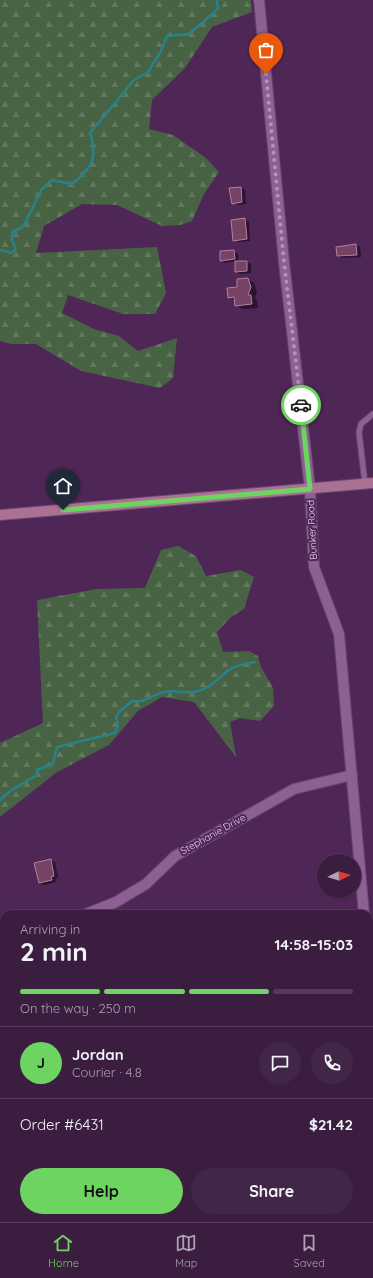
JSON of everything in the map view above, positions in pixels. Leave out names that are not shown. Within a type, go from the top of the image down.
[{"type":"main road","points":[[0,516],[369,483]]},
{"type":"street","name":"Bunker Road","points":[[259,0],[284,262],[310,489],[314,568],[339,634],[364,910]]},
{"type":"street","name":"Stephanie Drive","points":[[96,910],[116,902],[146,884],[175,856],[294,789],[352,775]]},
{"type":"lane","points":[[369,483],[359,432],[361,424],[373,414]]},
{"type":"green space","points":[[0,0],[251,0],[252,12],[212,27],[185,68],[152,100],[149,129],[173,135],[206,158],[219,172],[204,194],[192,221],[180,225],[162,226],[117,205],[82,204],[44,226],[36,253],[157,247],[166,293],[155,314],[123,314],[68,295],[62,313],[94,329],[119,336],[138,351],[177,338],[173,378],[160,388],[81,371],[36,344],[11,344],[0,341]]},
{"type":"green space","points":[[178,546],[196,556],[206,576],[241,570],[254,577],[244,609],[231,617],[217,632],[223,652],[249,651],[258,656],[261,667],[273,688],[274,706],[260,721],[240,718],[230,722],[236,757],[194,702],[162,697],[138,711],[109,745],[57,772],[0,817],[0,743],[43,723],[37,600],[97,589],[145,588],[161,550]]},
{"type":"building","points":[[241,187],[242,202],[232,204],[229,188]]},
{"type":"building","points":[[245,218],[247,239],[233,241],[231,220]]},
{"type":"building","points":[[356,244],[357,255],[337,256],[336,247]]},
{"type":"building","points":[[234,250],[235,259],[220,261],[220,251]]},
{"type":"building","points":[[235,261],[247,261],[247,271],[235,272]]},
{"type":"building","points":[[248,278],[251,287],[248,295],[251,295],[252,304],[235,306],[234,297],[228,298],[227,288],[237,287],[237,279]]},
{"type":"building","points":[[51,859],[54,876],[51,877],[52,880],[39,883],[34,863]]},
{"type":"waterway","points":[[0,250],[12,253],[16,248],[12,241],[12,232],[23,227],[42,189],[52,180],[72,184],[89,168],[93,156],[90,133],[134,80],[148,72],[161,51],[167,36],[189,34],[218,9],[217,0]]},
{"type":"waterway","points":[[0,800],[10,791],[37,775],[37,770],[53,764],[57,747],[115,733],[118,725],[116,717],[120,711],[132,701],[141,701],[169,691],[196,692],[212,684],[233,668],[255,662]]},
{"type":"way so far","points":[[266,74],[284,262],[301,405]]},
{"type":"route","points":[[63,510],[310,489],[301,405]]}]
